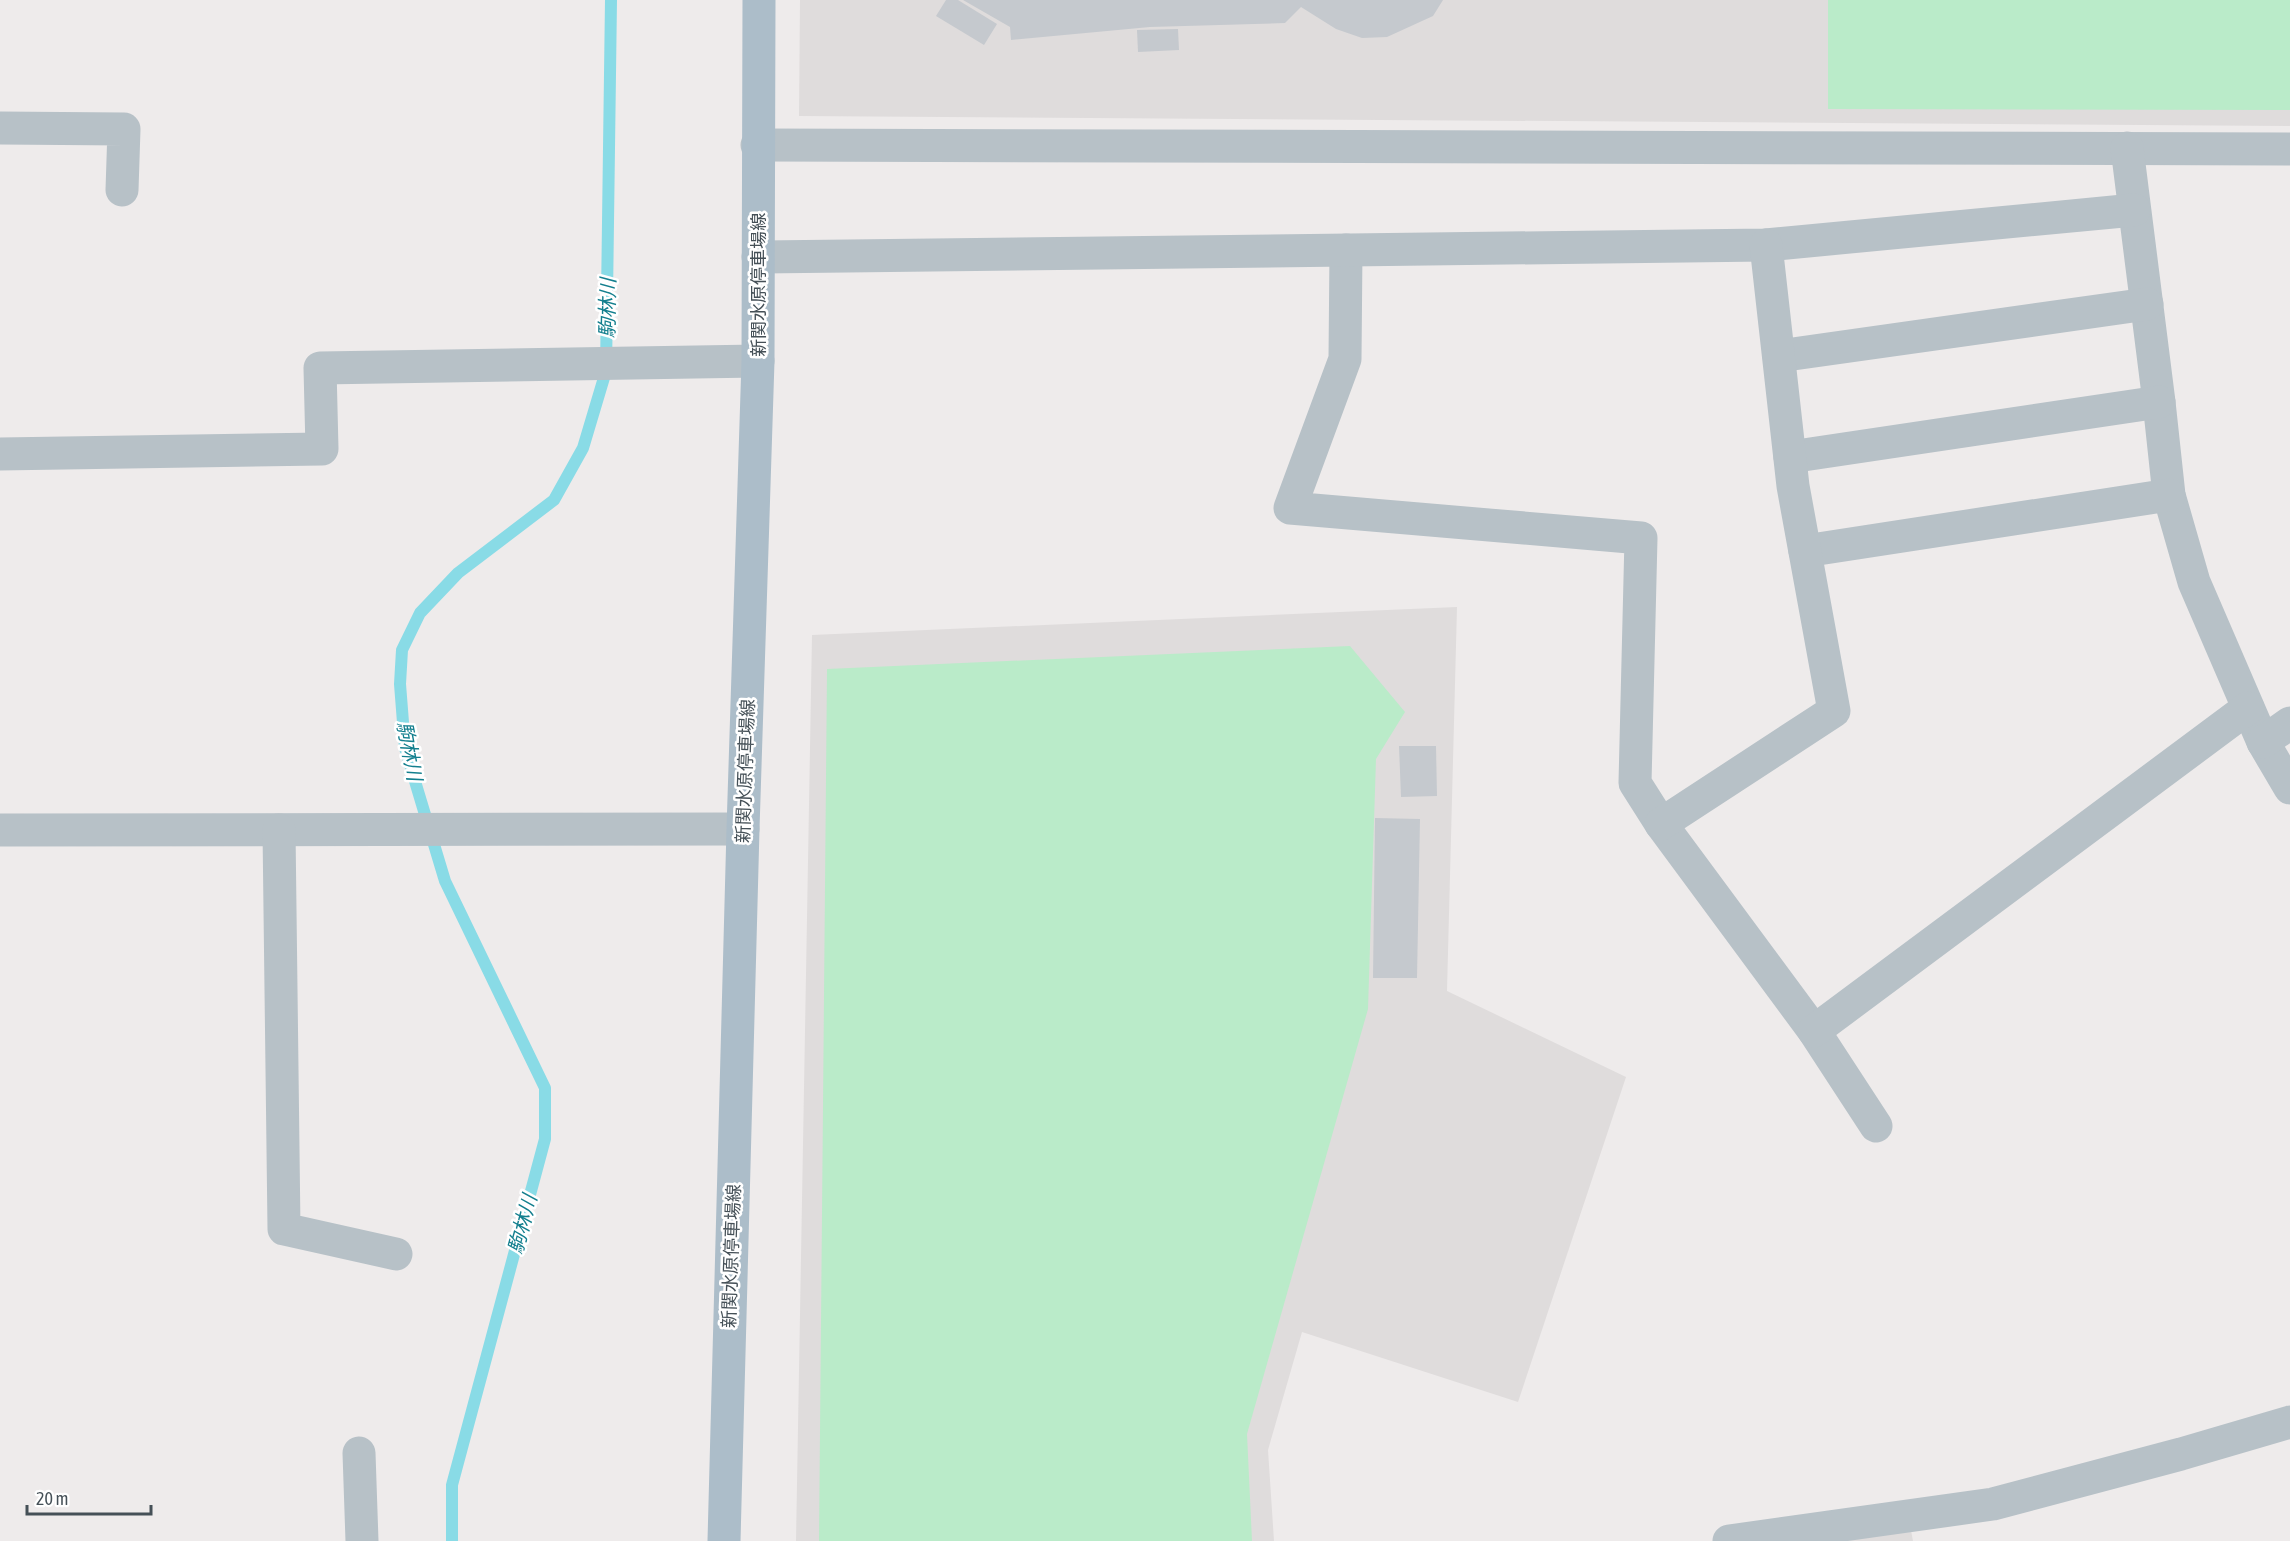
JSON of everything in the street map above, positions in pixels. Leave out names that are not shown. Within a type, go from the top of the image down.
[{"type":"main road","name":"新関水原停車場線","points":[[724,1541],[758,361],[759,0]]},
{"type":"street","points":[[0,128],[124,129],[122,190]]},
{"type":"street","points":[[758,145],[2290,149]]},
{"type":"street","points":[[2127,148],[2169,495],[2194,582],[2263,742],[2290,788]]},
{"type":"street","points":[[758,257],[1766,245],[2134,210]]},
{"type":"street","points":[[1661,824],[1834,711],[1790,457],[1766,245]]},
{"type":"street","points":[[1346,250],[1345,359],[1290,508],[1641,538],[1635,783],[1661,824],[1814,1031],[1876,1126]]},
{"type":"street","points":[[1779,356],[2147,304]]},
{"type":"street","points":[[0,454],[322,449],[320,368],[758,361]]},
{"type":"street","points":[[1790,457],[2159,402]]},
{"type":"street","points":[[1805,552],[2169,495]]},
{"type":"street","points":[[1814,1031],[2248,708]]},
{"type":"street","points":[[2263,742],[2290,723]]},
{"type":"street","points":[[0,830],[743,829]]},
{"type":"street","points":[[279,830],[284,1229],[396,1254]]},
{"type":"street","points":[[1728,1541],[1993,1504],[2181,1454],[2290,1422]]},
{"type":"street","points":[[359,1453],[362,1541]]},
{"type":"shaded area","points":[[800,0],[2290,0],[2290,126],[799,116]]},
{"type":"shaded area","points":[[1457,607],[1447,991],[1626,1077],[1518,1402],[1302,1332],[1268,1450],[1274,1541],[796,1541],[812,635]]},
{"type":"shaded area","points":[[1910,1525],[1913,1541],[1798,1541]]},
{"type":"green space","points":[[1828,0],[2290,0],[2290,110],[1828,109]]},
{"type":"green space","points":[[1350,646],[1405,712],[1376,759],[1368,1009],[1247,1434],[1252,1541],[819,1541],[827,669]]},
{"type":"building","points":[[946,0],[958,0],[997,24],[984,45],[936,16]]},
{"type":"building","points":[[963,0],[1443,0],[1433,16],[1387,37],[1362,38],[1336,29],[1301,7],[1285,23],[1150,27],[1011,40],[1010,27]]},
{"type":"building","points":[[1178,29],[1179,50],[1138,52],[1137,30]]},
{"type":"building","points":[[1399,746],[1436,746],[1437,796],[1401,797]]},
{"type":"building","points":[[1375,818],[1420,819],[1417,978],[1373,978]]},
{"type":"waterway","name":"駒林川","points":[[452,1541],[452,1485],[545,1139],[545,1088],[445,881],[405,748],[400,684],[402,650],[420,613],[458,573],[554,500],[583,448],[606,371],[611,0]]}]
